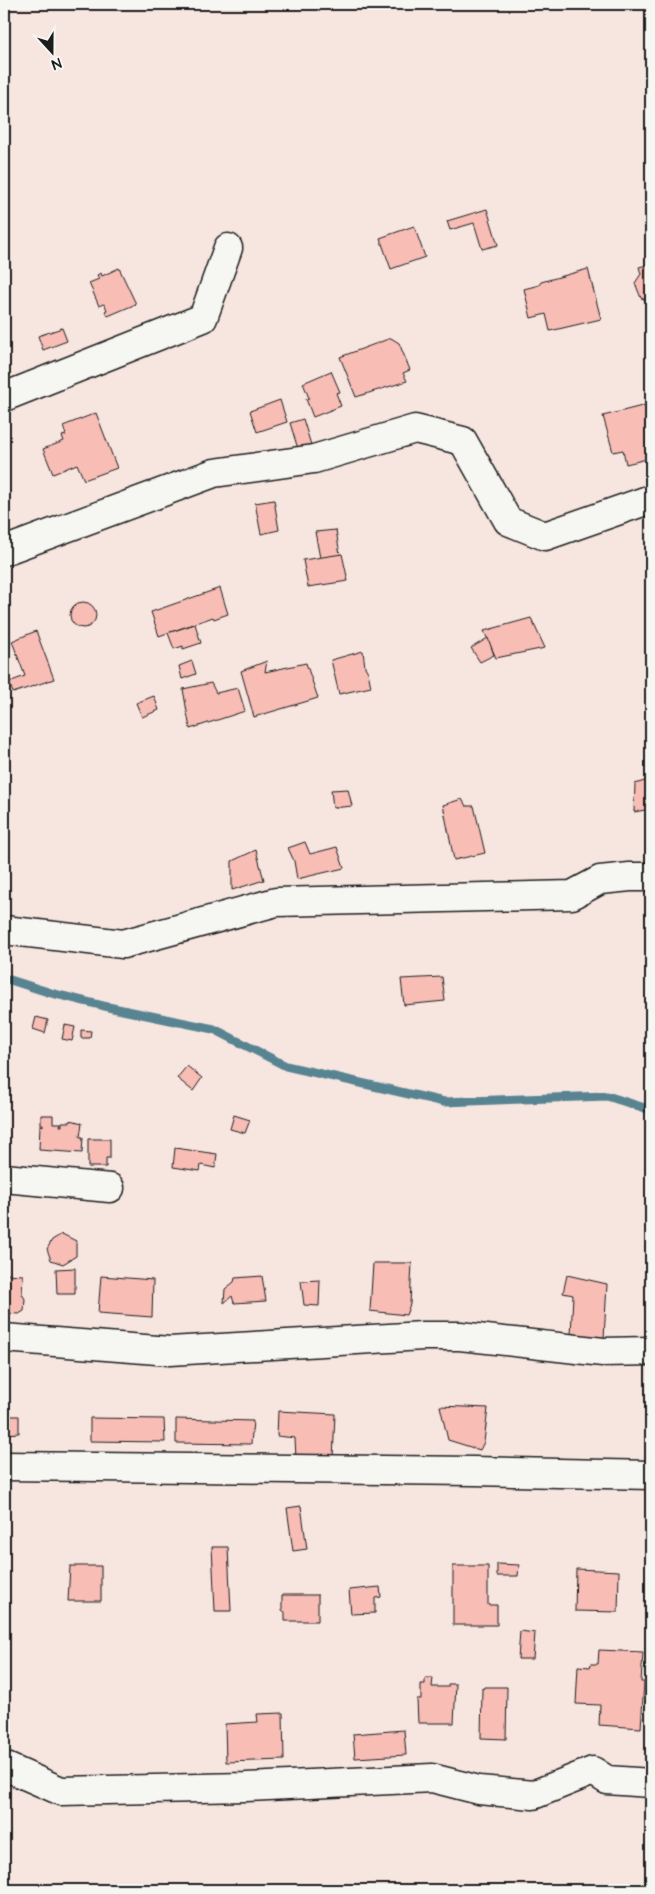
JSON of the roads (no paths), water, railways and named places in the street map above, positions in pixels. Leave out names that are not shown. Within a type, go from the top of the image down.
[{"type":"street","points":[[4,397],[203,318],[228,248]]},
{"type":"street","points":[[4,551],[214,473],[314,459],[415,429],[463,441],[508,520],[545,536],[651,498]]},
{"type":"street","points":[[4,930],[123,944],[276,902],[572,895],[600,880],[651,877]]},
{"type":"street","points":[[4,1178],[110,1188]]},
{"type":"street","points":[[4,1338],[170,1351],[423,1336],[460,1336],[603,1352],[651,1351]]},
{"type":"street","points":[[4,1466],[483,1471],[651,1475]]},
{"type":"street","points":[[4,1766],[61,1791],[246,1787],[432,1778],[480,1790],[533,1795],[593,1771],[607,1780],[651,1783]]},
{"type":"waterway","points":[[4,978],[51,993],[108,1007],[214,1029],[286,1066],[444,1102],[607,1096],[651,1110]]}]
